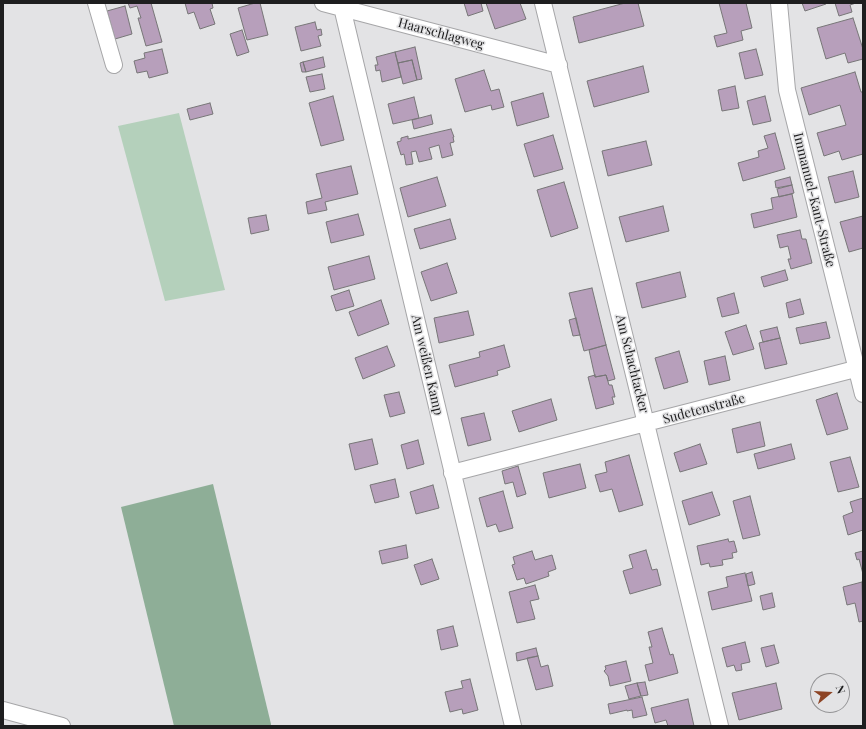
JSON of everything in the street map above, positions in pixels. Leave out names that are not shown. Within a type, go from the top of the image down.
[{"type":"street","points":[[96,3],[114,65]]},
{"type":"street","name":"Haarschlagweg","points":[[323,3],[341,5],[559,65]]},
{"type":"street","name":"Am Schachtacker","points":[[543,3],[720,726]]},
{"type":"street","name":"Immanuel-Kant-Straße","points":[[779,3],[787,90],[860,368],[863,394]]},
{"type":"street","name":"Am weißen Kamp","points":[[341,5],[513,726]]},
{"type":"street","name":"Sudetenstraße","points":[[452,473],[860,368]]},
{"type":"street","points":[[3,710],[62,726]]},
{"type":"green space","points":[[179,113],[225,290],[165,301],[118,126]]},
{"type":"green space","points":[[213,484],[271,726],[174,726],[121,507]]},
{"type":"building","points":[[128,3],[151,3],[162,42],[146,46],[138,18],[141,18],[137,6],[130,8]]},
{"type":"building","points":[[185,3],[212,3],[213,8],[210,9],[215,24],[200,29],[194,12],[188,14]]},
{"type":"building","points":[[260,3],[268,35],[247,40],[238,8]]},
{"type":"building","points":[[464,3],[481,3],[483,11],[468,16]]},
{"type":"building","points":[[486,3],[520,3],[526,19],[495,29]]},
{"type":"building","points":[[625,3],[638,3],[644,26],[579,43],[573,17]]},
{"type":"building","points":[[719,3],[746,3],[752,28],[741,31],[743,40],[717,47],[714,36],[727,33]]},
{"type":"building","points":[[802,3],[826,3],[826,4],[805,11]]},
{"type":"building","points":[[835,3],[856,3],[850,5],[852,12],[839,16]]},
{"type":"building","points":[[125,6],[132,34],[115,39],[107,11]]},
{"type":"building","points":[[853,18],[863,49],[863,59],[848,63],[845,53],[826,59],[817,28]]},
{"type":"building","points":[[315,22],[317,30],[321,29],[322,35],[318,36],[321,46],[301,51],[295,27]]},
{"type":"building","points":[[242,30],[249,52],[237,56],[230,34]]},
{"type":"building","points":[[415,47],[422,79],[417,80],[412,60],[398,63],[395,52]]},
{"type":"building","points":[[162,49],[168,73],[149,78],[147,71],[137,73],[134,61],[145,58],[144,53]]},
{"type":"building","points":[[756,49],[763,75],[745,79],[739,53]]},
{"type":"building","points":[[395,52],[401,77],[382,82],[380,70],[376,71],[375,65],[378,65],[376,57]]},
{"type":"building","points":[[323,57],[325,67],[306,72],[303,62]]},
{"type":"building","points":[[412,60],[417,80],[403,84],[398,63]]},
{"type":"building","points":[[303,62],[306,72],[302,72],[300,63]]},
{"type":"building","points":[[643,66],[649,92],[594,107],[587,81]]},
{"type":"building","points":[[484,70],[491,91],[499,89],[504,107],[492,110],[491,105],[465,112],[455,79]]},
{"type":"building","points":[[855,72],[861,92],[863,92],[863,154],[842,160],[839,151],[824,156],[817,133],[846,125],[840,105],[809,115],[801,88]]},
{"type":"building","points":[[322,74],[325,89],[310,92],[306,77]]},
{"type":"building","points":[[735,86],[739,108],[722,111],[718,90]]},
{"type":"building","points":[[543,93],[549,117],[517,126],[511,102]]},
{"type":"building","points":[[333,96],[344,140],[321,146],[309,103]]},
{"type":"building","points":[[765,96],[771,121],[753,125],[747,101]]},
{"type":"building","points":[[414,97],[419,118],[393,124],[388,104]]},
{"type":"building","points":[[210,103],[213,114],[190,120],[187,109]]},
{"type":"building","points":[[431,115],[433,124],[414,129],[412,120]]},
{"type":"building","points":[[451,129],[454,137],[454,142],[450,143],[453,155],[442,158],[439,145],[429,148],[432,159],[419,162],[416,151],[411,152],[413,164],[406,165],[404,154],[401,155],[397,142],[401,141],[401,138],[408,136],[408,139]]},
{"type":"building","points":[[775,133],[785,169],[743,181],[738,163],[759,157],[758,151],[768,148],[764,136]]},
{"type":"building","points":[[553,135],[563,169],[534,177],[524,144]]},
{"type":"building","points":[[646,141],[652,165],[608,176],[602,151]]},
{"type":"building","points":[[351,166],[358,194],[325,202],[327,210],[308,214],[306,202],[322,198],[316,174]]},
{"type":"building","points":[[853,171],[859,197],[835,203],[828,177]]},
{"type":"building","points":[[437,177],[446,206],[408,217],[400,188]]},
{"type":"building","points":[[790,177],[792,185],[776,188],[775,181]]},
{"type":"building","points":[[564,182],[578,228],[551,237],[537,190]]},
{"type":"building","points":[[792,185],[794,193],[779,197],[777,189]]},
{"type":"building","points":[[792,194],[797,217],[754,228],[751,214],[773,209],[771,198]]},
{"type":"building","points":[[663,206],[669,231],[626,242],[619,217]]},
{"type":"building","points":[[358,214],[364,235],[331,243],[326,222]]},
{"type":"building","points":[[266,215],[269,230],[251,234],[248,218]]},
{"type":"building","points":[[863,216],[863,248],[849,252],[840,222]]},
{"type":"building","points":[[450,219],[456,239],[420,249],[414,229]]},
{"type":"building","points":[[800,230],[802,239],[806,239],[812,263],[791,269],[788,259],[791,259],[788,246],[780,248],[777,235]]},
{"type":"building","points":[[369,256],[375,279],[334,290],[328,267]]},
{"type":"building","points":[[447,263],[457,293],[431,301],[421,272]]},
{"type":"building","points":[[785,270],[788,280],[764,287],[761,277]]},
{"type":"building","points":[[680,272],[686,297],[642,308],[636,283]]},
{"type":"building","points":[[592,288],[606,345],[584,351],[569,293]]},
{"type":"building","points":[[349,290],[354,306],[336,311],[331,296]]},
{"type":"building","points":[[734,293],[739,313],[722,317],[717,298]]},
{"type":"building","points":[[800,299],[804,314],[789,318],[786,303]]},
{"type":"building","points":[[381,300],[389,324],[358,336],[349,312]]},
{"type":"building","points":[[468,311],[474,335],[439,343],[434,318]]},
{"type":"building","points":[[576,318],[580,335],[573,336],[569,320]]},
{"type":"building","points":[[826,322],[830,338],[800,344],[796,328]]},
{"type":"building","points":[[746,325],[754,349],[733,355],[725,332]]},
{"type":"building","points":[[777,327],[780,338],[763,342],[760,331]]},
{"type":"building","points":[[780,338],[787,364],[765,369],[759,343]]},
{"type":"building","points":[[504,345],[510,367],[497,371],[498,375],[455,387],[449,365],[480,357],[479,352]]},
{"type":"building","points":[[606,345],[615,379],[608,381],[606,375],[595,377],[589,350]]},
{"type":"building","points":[[387,346],[395,366],[363,379],[355,358]]},
{"type":"building","points":[[679,351],[688,382],[664,389],[655,358]]},
{"type":"building","points":[[725,356],[730,380],[709,385],[704,361]]},
{"type":"building","points":[[595,375],[595,377],[606,375],[609,385],[612,385],[615,397],[612,397],[614,404],[596,409],[588,377]]},
{"type":"building","points":[[399,392],[405,413],[390,417],[384,395]]},
{"type":"building","points":[[837,393],[848,429],[827,435],[816,400]]},
{"type":"building","points":[[551,399],[557,420],[519,432],[512,411]]},
{"type":"building","points":[[484,413],[491,440],[468,446],[461,418]]},
{"type":"building","points":[[760,422],[765,446],[737,453],[732,429]]},
{"type":"building","points":[[372,439],[378,464],[355,470],[349,444]]},
{"type":"building","points":[[418,440],[424,464],[407,469],[401,445]]},
{"type":"building","points":[[700,444],[707,464],[680,472],[674,453]]},
{"type":"building","points":[[791,444],[795,459],[758,469],[754,454]]},
{"type":"building","points":[[629,455],[643,505],[619,512],[612,489],[600,492],[595,475],[607,472],[605,462]]},
{"type":"building","points":[[850,457],[859,487],[838,492],[830,462]]},
{"type":"building","points":[[580,464],[586,488],[549,498],[543,473]]},
{"type":"building","points":[[518,466],[526,494],[517,497],[513,482],[505,484],[502,471]]},
{"type":"building","points":[[395,479],[399,497],[375,503],[370,485]]},
{"type":"building","points":[[433,485],[439,508],[416,514],[410,492]]},
{"type":"building","points":[[503,491],[513,528],[499,532],[496,524],[487,527],[479,498]]},
{"type":"building","points":[[712,492],[720,515],[689,525],[682,501]]},
{"type":"building","points":[[750,496],[760,535],[743,539],[733,501]]},
{"type":"building","points":[[863,498],[863,530],[848,535],[843,516],[853,512],[850,502]]},
{"type":"building","points":[[728,539],[729,542],[734,541],[737,552],[732,553],[733,558],[722,560],[723,565],[710,567],[709,563],[701,565],[697,546]]},
{"type":"building","points":[[406,545],[408,558],[382,564],[379,551]]},
{"type":"building","points":[[646,550],[652,570],[657,569],[661,585],[630,594],[623,571],[633,568],[629,555]]},
{"type":"building","points":[[532,551],[535,560],[552,555],[556,569],[548,572],[549,576],[526,584],[524,578],[517,580],[512,565],[515,564],[513,557]]},
{"type":"building","points":[[863,551],[863,574],[859,559],[857,560],[855,553]]},
{"type":"building","points":[[432,559],[439,579],[421,585],[414,565]]},
{"type":"building","points":[[752,572],[755,584],[748,586],[746,574]]},
{"type":"building","points":[[745,573],[752,601],[712,610],[708,592],[728,587],[726,577]]},
{"type":"building","points":[[862,582],[863,621],[859,622],[855,603],[847,605],[843,587]]},
{"type":"building","points":[[535,585],[539,599],[530,601],[535,619],[517,623],[509,592]]},
{"type":"building","points":[[772,593],[775,607],[763,610],[760,596]]},
{"type":"building","points":[[453,626],[458,646],[441,650],[437,630]]},
{"type":"building","points":[[662,628],[670,655],[673,654],[678,673],[649,681],[645,665],[653,663],[649,647],[652,647],[648,632]]},
{"type":"building","points":[[745,642],[750,662],[741,664],[742,670],[736,671],[734,665],[727,667],[722,648]]},
{"type":"building","points":[[774,645],[779,663],[766,667],[761,648]]},
{"type":"building","points":[[536,648],[538,656],[517,661],[516,653]]},
{"type":"building","points":[[538,656],[541,667],[548,665],[553,686],[536,690],[527,658]]},
{"type":"building","points":[[626,661],[631,681],[610,686],[608,676],[604,671],[606,669],[605,666]]},
{"type":"building","points":[[470,679],[478,710],[463,714],[462,709],[450,712],[445,692],[463,688],[461,681]]},
{"type":"building","points":[[645,682],[648,695],[641,696],[637,683]]},
{"type":"building","points":[[637,683],[641,696],[629,699],[625,686]]},
{"type":"building","points":[[776,683],[782,709],[739,720],[732,693]]},
{"type":"building","points":[[642,697],[647,715],[633,718],[632,710],[610,714],[608,704]]},
{"type":"building","points":[[688,699],[694,726],[668,726],[666,720],[655,723],[651,708]]}]
